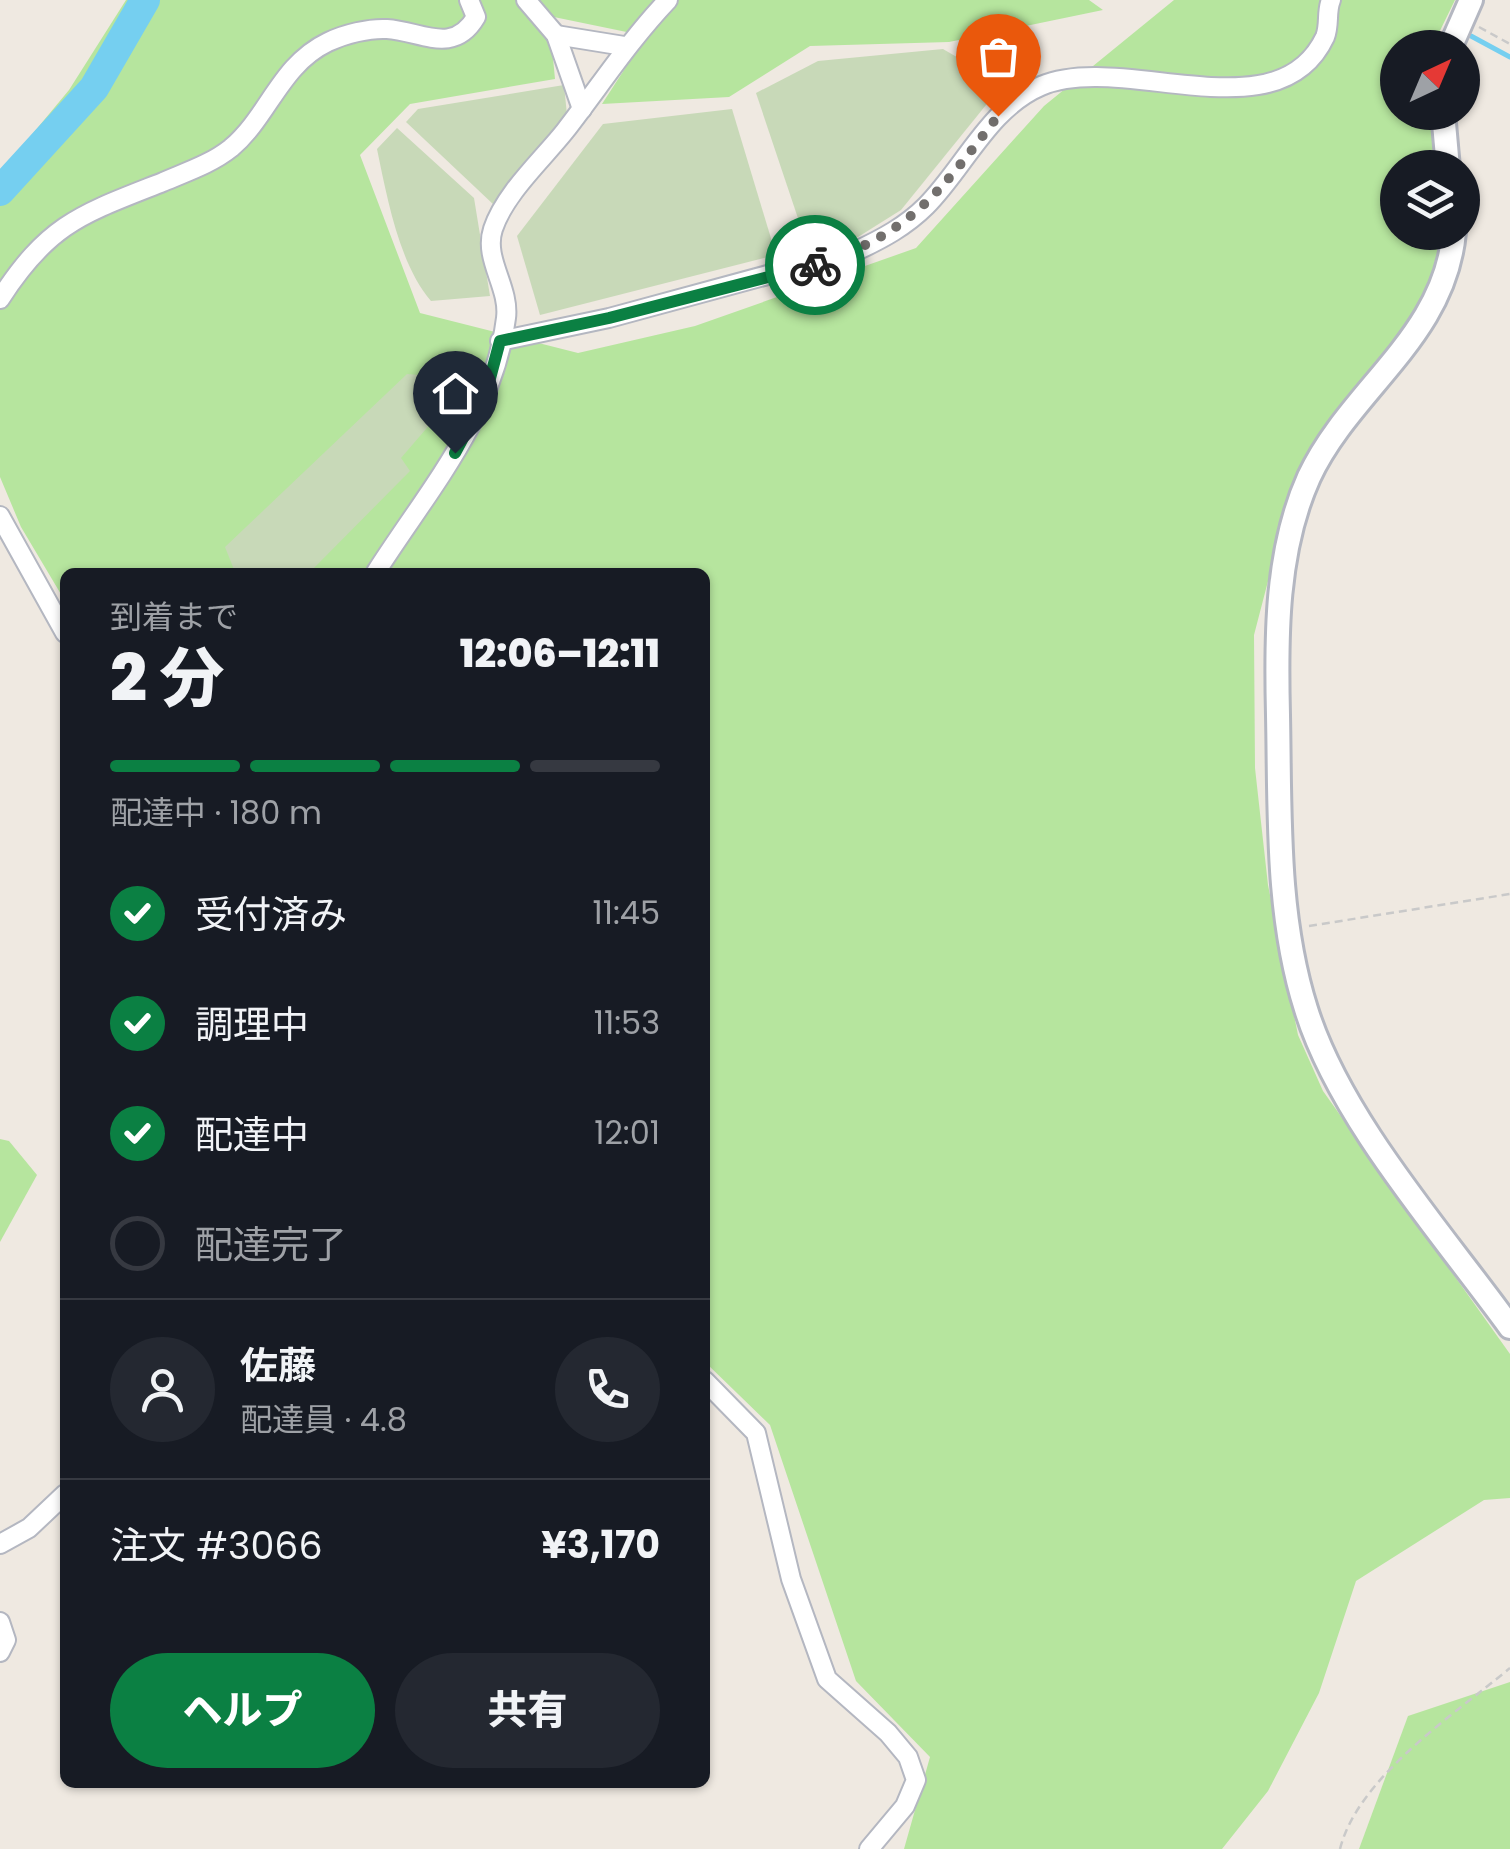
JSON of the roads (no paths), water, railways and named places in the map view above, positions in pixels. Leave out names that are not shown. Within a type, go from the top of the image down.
[{"type":"street","points":[[0,299],[41,243],[68,222],[228,151],[307,54],[331,40],[376,29],[439,41],[456,38],[468,30],[476,17],[469,0]]},
{"type":"street","points":[[526,0],[556,35],[582,109]]},
{"type":"street","points":[[379,568],[467,435],[485,397],[506,300],[493,260],[493,230],[501,212],[582,109],[624,46],[668,0]]},
{"type":"street","points":[[500,341],[609,318],[856,251],[886,237],[926,206],[998,116],[1039,86],[1067,78],[1107,76],[1223,88],[1291,75],[1302,68],[1326,34],[1330,0]]},
{"type":"street","points":[[556,35],[624,46]]},
{"type":"street","points":[[1451,250],[1446,274],[1427,316],[1320,454],[1290,535],[1277,672],[1280,837],[1289,929],[1306,1011],[1342,1091],[1510,1327]]},
{"type":"street","points":[[0,516],[60,624]]},
{"type":"street","points":[[710,1386],[756,1434],[791,1579],[827,1679],[908,1756],[916,1780],[911,1793],[869,1849]]},
{"type":"street","points":[[0,1544],[29,1528],[60,1499]]},
{"type":"street","points":[[0,1622],[6,1640],[0,1652]]},
{"type":"waterway","points":[[0,191],[94,88],[145,0]]},
{"type":"waterway","points":[[1480,41],[1510,57]]}]
